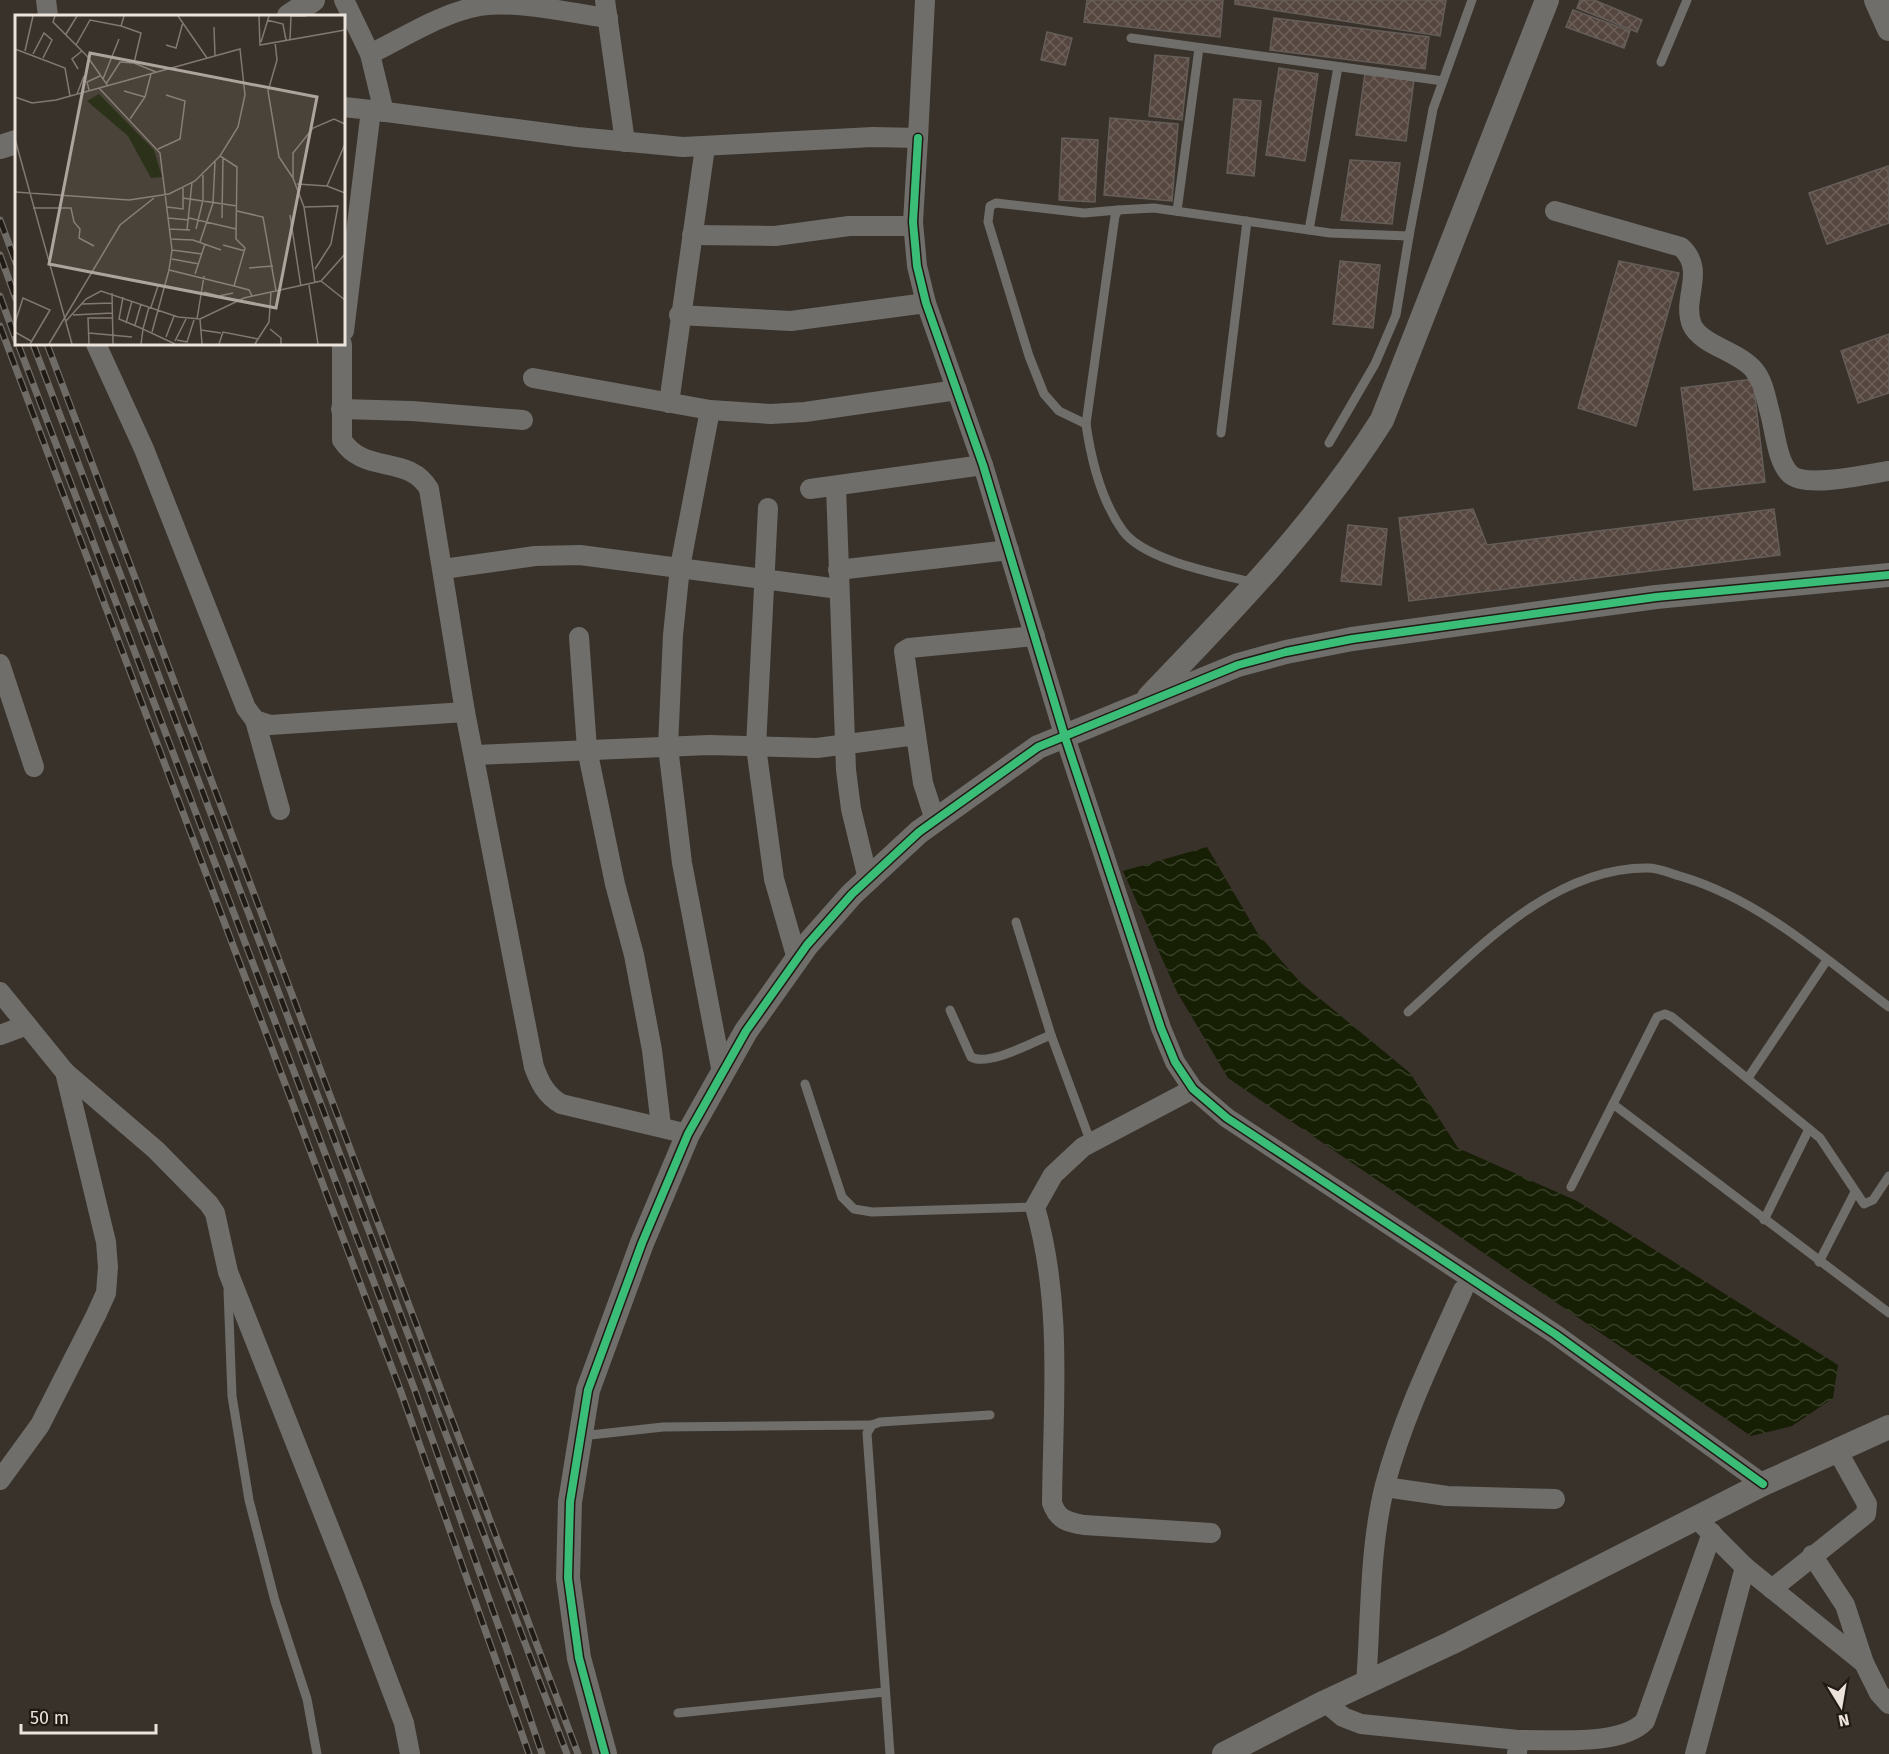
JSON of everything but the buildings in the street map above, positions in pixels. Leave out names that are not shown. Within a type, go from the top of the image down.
[{"type":"street","points":[[46,0],[48,15]]},
{"type":"street","points":[[290,15],[313,0]]},
{"type":"street","points":[[344,0],[370,54],[377,111],[352,181],[345,312]]},
{"type":"street","points":[[925,0],[913,226],[917,266],[926,303],[983,465],[1064,734],[1161,1028],[1175,1062],[1192,1089],[1227,1118],[1564,1340],[1763,1484]]},
{"type":"street","points":[[1145,702],[1258,584],[1350,470],[1382,420],[1547,0]]},
{"type":"street","points":[[1876,0],[1889,29]]},
{"type":"street","points":[[370,54],[452,14],[478,6],[504,4],[606,9],[625,142]]},
{"type":"street","points":[[345,107],[625,142],[705,147],[851,138],[918,138]]},
{"type":"street","points":[[0,147],[15,142]]},
{"type":"street","points":[[669,404],[679,315],[705,147]]},
{"type":"street","points":[[1555,211],[1681,247],[1690,255],[1693,267],[1692,324],[1700,334],[1746,361],[1756,372],[1783,461],[1790,474],[1801,480],[1815,481],[1889,471]]},
{"type":"street","points":[[692,235],[775,236],[849,226],[913,226]]},
{"type":"street","points":[[679,315],[799,320],[926,303]]},
{"type":"street","points":[[96,345],[144,449],[246,708],[255,720],[279,810]]},
{"type":"street","points":[[342,345],[340,431],[349,450],[358,457],[414,471],[423,478],[429,489],[435,512],[465,712],[476,755],[534,1067],[541,1085],[551,1098],[561,1104],[688,1134]]},
{"type":"street","points":[[533,378],[669,404],[710,410],[771,414],[805,412],[957,390]]},
{"type":"street","points":[[341,409],[412,411],[523,420]]},
{"type":"street","points":[[710,410],[680,567],[673,635],[668,747],[682,862],[722,1073]]},
{"type":"street","points":[[810,489],[983,465]]},
{"type":"street","points":[[836,486],[845,745],[851,809],[868,879]]},
{"type":"street","points":[[768,508],[756,747],[774,879],[798,959]]},
{"type":"street","points":[[443,569],[562,554],[599,556],[764,579],[839,580],[893,566],[1009,550]]},
{"type":"street","points":[[605,1754],[579,1658],[568,1578],[570,1502],[588,1390],[688,1134],[746,1031],[798,959],[852,894],[868,879],[935,820],[1038,747],[1064,734],[1238,665],[1352,639],[1656,597],[1889,575]]},
{"type":"street","points":[[935,820],[922,783],[904,651],[909,648],[1035,636]]},
{"type":"street","points":[[579,637],[587,749],[615,884],[634,955],[652,1050],[661,1126]]},
{"type":"street","points":[[0,664],[34,767]]},
{"type":"street","points":[[255,720],[270,725],[465,712]]},
{"type":"street","points":[[476,755],[668,747],[817,748],[916,735]]},
{"type":"street","points":[[0,992],[65,1071],[156,1150],[215,1213],[228,1272],[404,1723],[410,1754]]},
{"type":"street","points":[[0,1035],[27,1024]]},
{"type":"street","points":[[0,1480],[40,1425],[66,1378],[106,1293],[108,1267],[106,1242],[65,1071]]},
{"type":"street","points":[[1192,1089],[1091,1143],[1064,1162],[1053,1175],[1035,1207],[1046,1245],[1052,1297],[1056,1399],[1052,1503],[1056,1516],[1084,1525],[1211,1533]]},
{"type":"street","points":[[1366,1684],[1375,1549],[1385,1487],[1404,1424],[1463,1290]]},
{"type":"street","points":[[1224,1754],[1325,1702],[1705,1526],[1763,1484],[1889,1427]]},
{"type":"street","points":[[1772,1588],[1866,1514],[1868,1509],[1838,1452]]},
{"type":"street","points":[[1385,1487],[1447,1496],[1555,1499]]},
{"type":"street","points":[[1705,1526],[1745,1567],[1864,1663]]},
{"type":"street","points":[[1325,1702],[1343,1717],[1361,1724],[1517,1747],[1608,1737],[1638,1729],[1645,1721],[1705,1526]]},
{"type":"street","points":[[1812,1555],[1845,1605],[1864,1663],[1879,1693],[1889,1704]]},
{"type":"street","points":[[1695,1754],[1745,1567]]},
{"type":"lane","points":[[1329,443],[1375,364],[1396,315],[1433,109],[1472,0]]},
{"type":"lane","points":[[1661,62],[1687,0]]},
{"type":"lane","points":[[1131,38],[1443,81]]},
{"type":"lane","points":[[1177,211],[1199,48]]},
{"type":"lane","points":[[1309,230],[1338,67]]},
{"type":"lane","points":[[1086,424],[1059,411],[1044,394],[1022,333],[988,213],[990,206],[996,203],[1084,213],[1154,208],[1309,230],[1409,236]]},
{"type":"lane","points":[[1118,210],[1113,225],[1086,424],[1089,448],[1101,485],[1124,533],[1142,547],[1161,555],[1258,584]]},
{"type":"lane","points":[[1221,433],[1247,221]]},
{"type":"lane","points":[[1408,1012],[1495,934],[1546,899],[1586,879],[1615,871],[1650,867],[1711,886],[1757,909],[1889,1007]]},
{"type":"lane","points":[[1016,922],[1051,1035],[1091,1143]]},
{"type":"lane","points":[[1748,1078],[1827,960]]},
{"type":"lane","points":[[950,1010],[971,1057],[976,1060],[989,1060],[1051,1035]]},
{"type":"lane","points":[[1571,1186],[1657,1017],[1662,1014],[1672,1017],[1809,1129],[1833,1154],[1864,1204],[1870,1203],[1889,1176]]},
{"type":"lane","points":[[805,1084],[842,1197],[854,1209],[872,1212],[1035,1207]]},
{"type":"lane","points":[[1613,1104],[1889,1313]]},
{"type":"lane","points":[[1764,1220],[1809,1129]]},
{"type":"lane","points":[[1819,1262],[1855,1192]]},
{"type":"lane","points":[[228,1272],[232,1396],[245,1481],[262,1559],[307,1699],[317,1754]]},
{"type":"lane","points":[[579,1436],[663,1427],[872,1425],[880,1422],[990,1415]]},
{"type":"lane","points":[[872,1425],[867,1433],[866,1444],[890,1754]]},
{"type":"lane","points":[[678,1713],[885,1692]]},
{"type":"water","points":[[1207,847],[1258,934],[1301,983],[1410,1073],[1458,1148],[1577,1201],[1838,1365],[1833,1398],[1792,1426],[1751,1436],[1228,1078],[1177,992],[1123,871]]},
{"type":"railway","points":[[0,220],[15,260]]},
{"type":"railway","points":[[0,255],[15,296]]},
{"type":"railway","points":[[0,296],[15,337]]},
{"type":"railway","points":[[0,326],[401,1392],[529,1754]]},
{"type":"railway","points":[[18,345],[414,1388],[542,1754]]},
{"type":"railway","points":[[33,345],[567,1754]]},
{"type":"railway","points":[[47,345],[578,1754]]},
{"type":"cycle path","points":[[918,138],[913,222],[917,266],[926,303],[983,465],[1064,734],[1161,1028],[1175,1062],[1193,1089],[1227,1118],[1555,1334],[1763,1484]]},
{"type":"cycle path","points":[[605,1754],[579,1658],[568,1578],[570,1502],[588,1390],[642,1243],[688,1134],[746,1031],[807,945],[852,894],[919,832],[1038,747],[1238,665],[1286,652],[1352,639],[1656,597],[1889,575]]}]
